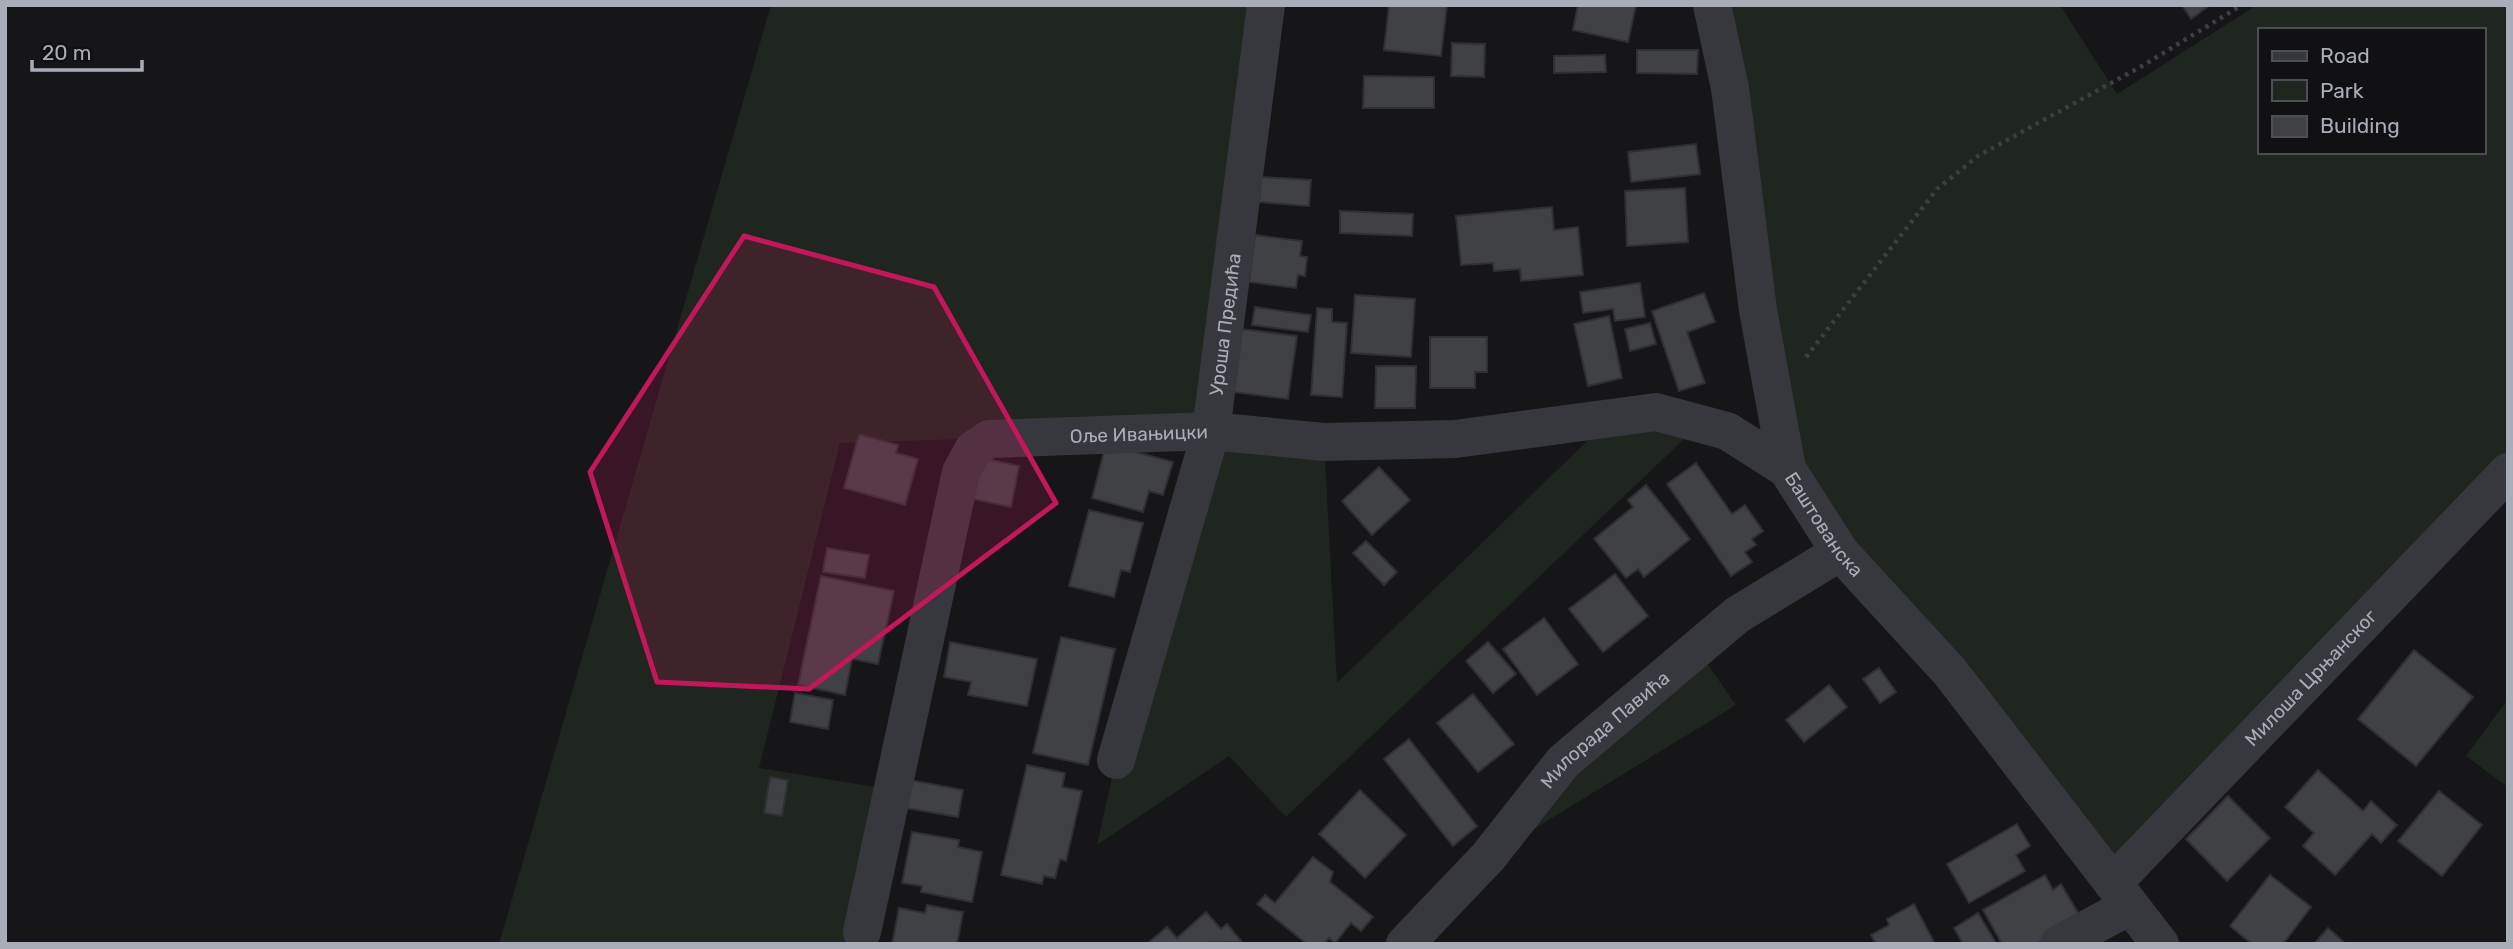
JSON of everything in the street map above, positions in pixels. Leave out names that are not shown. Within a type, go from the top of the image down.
[{"type":"street","name":"Уроша Предића","points":[[1116,760],[1211,430],[1266,5]]},
{"type":"street","name":"Баштованска","points":[[1712,5],[1730,88],[1758,310],[1787,469],[1840,552],[1950,673],[2160,944]]},
{"type":"street","name":"Оље Ивањицки","points":[[862,932],[961,472],[973,450],[989,439],[1211,430],[1324,442],[1455,439],[1656,412],[1727,431],[1787,469]]},
{"type":"street","name":"Милоша Црњанског","points":[[2059,944],[2122,894],[2508,472]]},
{"type":"street","name":"Милорада Павића","points":[[1405,944],[1488,856],[1563,762],[1737,615],[1840,552]]},
{"type":"path","points":[[1774,398],[1937,189],[1978,156],[2142,66],[2242,5]]},
{"type":"highlighted area","points":[[744,236],[934,287],[1056,503],[809,689],[657,682],[590,472]]},
{"type":"green space","points":[[771,5],[1266,5],[1211,430],[1324,442],[1337,683],[1612,417],[1700,424],[1286,817],[1229,756],[1097,845],[1116,760],[1211,431],[840,443],[759,768],[894,790],[861,944],[499,944]]},
{"type":"green space","points":[[1712,5],[2060,5],[2117,94],[2257,5],[2508,5],[2508,472],[2113,883],[1787,469]]},
{"type":"green space","points":[[1697,649],[1736,705],[1488,857]]},
{"type":"green space","points":[[2508,699],[2508,787],[2466,756]]},
{"type":"building","points":[[1389,5],[1447,5],[1441,56],[1384,50]]},
{"type":"building","points":[[1578,5],[1636,5],[1628,42],[1573,30]]},
{"type":"building","points":[[2182,5],[2210,5],[2191,19]]},
{"type":"building","points":[[1452,43],[1485,44],[1484,77],[1451,76]]},
{"type":"building","points":[[1637,50],[1698,50],[1697,74],[1637,73]]},
{"type":"building","points":[[1605,55],[1606,72],[1554,73],[1554,56]]},
{"type":"building","points":[[1364,76],[1434,77],[1434,108],[1363,108]]},
{"type":"building","points":[[1696,144],[1700,174],[1631,182],[1628,152]]},
{"type":"building","points":[[1261,177],[1311,180],[1309,206],[1259,202]]},
{"type":"building","points":[[1685,188],[1688,242],[1627,246],[1625,191]]},
{"type":"building","points":[[1552,207],[1554,230],[1578,227],[1583,275],[1521,281],[1520,269],[1494,271],[1493,263],[1461,265],[1456,216]]},
{"type":"building","points":[[1340,211],[1413,214],[1412,236],[1340,233]]},
{"type":"building","points":[[1255,235],[1302,241],[1300,256],[1307,257],[1305,276],[1298,275],[1296,288],[1249,282]]},
{"type":"building","points":[[1640,283],[1645,317],[1615,321],[1613,309],[1583,313],[1580,292]]},
{"type":"building","points":[[1704,293],[1715,322],[1687,332],[1705,383],[1679,391],[1652,311]]},
{"type":"building","points":[[1355,295],[1415,299],[1411,357],[1351,353]]},
{"type":"building","points":[[1255,307],[1311,315],[1308,332],[1252,325]]},
{"type":"building","points":[[1317,308],[1332,309],[1332,322],[1347,323],[1342,397],[1311,395]]},
{"type":"building","points":[[1609,316],[1622,378],[1588,386],[1574,324]]},
{"type":"building","points":[[1650,323],[1656,344],[1630,351],[1625,329]]},
{"type":"building","points":[[1241,329],[1297,336],[1288,399],[1233,392]]},
{"type":"building","points":[[1430,337],[1487,337],[1487,372],[1475,372],[1475,388],[1430,388]]},
{"type":"building","points":[[1376,366],[1416,366],[1415,408],[1375,408]]},
{"type":"building","points":[[859,434],[898,445],[896,453],[918,459],[905,505],[844,488]]},
{"type":"building","points":[[1106,444],[1173,462],[1163,495],[1149,491],[1143,512],[1092,498]]},
{"type":"building","points":[[977,457],[1019,466],[1011,507],[969,498]]},
{"type":"building","points":[[1696,463],[1732,514],[1745,505],[1763,531],[1752,539],[1756,545],[1745,552],[1752,562],[1731,576],[1667,484]]},
{"type":"building","points":[[1379,467],[1410,500],[1372,535],[1342,501]]},
{"type":"building","points":[[1646,485],[1690,539],[1644,577],[1638,569],[1626,578],[1594,539],[1633,507],[1628,500]]},
{"type":"building","points":[[1089,510],[1143,523],[1130,572],[1121,570],[1114,597],[1069,586]]},
{"type":"building","points":[[1366,541],[1397,572],[1384,585],[1353,553]]},
{"type":"building","points":[[827,548],[869,555],[865,578],[823,572]]},
{"type":"building","points":[[1615,574],[1648,616],[1603,652],[1569,609]]},
{"type":"building","points":[[821,576],[894,591],[878,664],[852,659],[845,695],[798,685]]},
{"type":"building","points":[[1544,618],[1578,664],[1537,695],[1503,649]]},
{"type":"building","points":[[1061,637],[1115,649],[1088,765],[1033,753]]},
{"type":"building","points":[[950,642],[1037,659],[1027,706],[968,695],[971,682],[944,677]]},
{"type":"building","points":[[1488,642],[1516,674],[1493,693],[1466,661]]},
{"type":"building","points":[[2414,650],[2473,697],[2416,766],[2358,719]]},
{"type":"building","points":[[1879,668],[1896,692],[1880,703],[1863,679]]},
{"type":"building","points":[[1829,685],[1847,707],[1804,742],[1786,720]]},
{"type":"building","points":[[795,693],[833,700],[828,729],[790,722]]},
{"type":"building","points":[[1473,694],[1514,744],[1478,772],[1437,723]]},
{"type":"building","points":[[1409,739],[1477,826],[1453,846],[1384,759]]},
{"type":"building","points":[[1027,765],[1065,773],[1062,787],[1082,791],[1066,861],[1060,859],[1055,878],[1044,876],[1042,884],[1001,875]]},
{"type":"building","points":[[2318,770],[2363,811],[2371,801],[2397,825],[2381,843],[2372,834],[2335,875],[2303,846],[2314,833],[2285,807]]},
{"type":"building","points":[[770,777],[788,780],[782,816],[764,813]]},
{"type":"building","points":[[905,779],[963,790],[958,817],[900,807]]},
{"type":"building","points":[[1360,790],[1406,835],[1365,878],[1319,834]]},
{"type":"building","points":[[2439,791],[2482,825],[2442,876],[2398,841]]},
{"type":"building","points":[[2228,796],[2270,838],[2227,881],[2186,839]]},
{"type":"building","points":[[2017,824],[2030,846],[2016,855],[2025,871],[1969,903],[1947,864]]},
{"type":"building","points":[[912,832],[959,840],[958,847],[982,852],[972,902],[921,892],[922,886],[902,883]]},
{"type":"building","points":[[1313,857],[1333,872],[1330,882],[1373,917],[1361,931],[1351,923],[1335,943],[1329,938],[1324,944],[1307,944],[1257,904],[1265,895],[1275,903]]},
{"type":"building","points":[[2045,875],[2053,890],[2061,884],[2081,918],[2036,944],[2002,944],[1983,910]]},
{"type":"building","points":[[2270,875],[2311,907],[2283,944],[2252,944],[2230,926]]},
{"type":"building","points":[[1914,904],[1935,944],[1876,944],[1871,935],[1889,925],[1887,919]]},
{"type":"building","points":[[927,905],[963,912],[957,944],[892,944],[899,908],[925,913]]},
{"type":"building","points":[[1206,912],[1221,929],[1227,924],[1242,942],[1147,944],[1167,927],[1177,938]]},
{"type":"building","points":[[1978,913],[1996,943],[1963,944],[1954,928]]},
{"type":"building","points":[[2328,928],[2346,944],[2314,944]]}]
